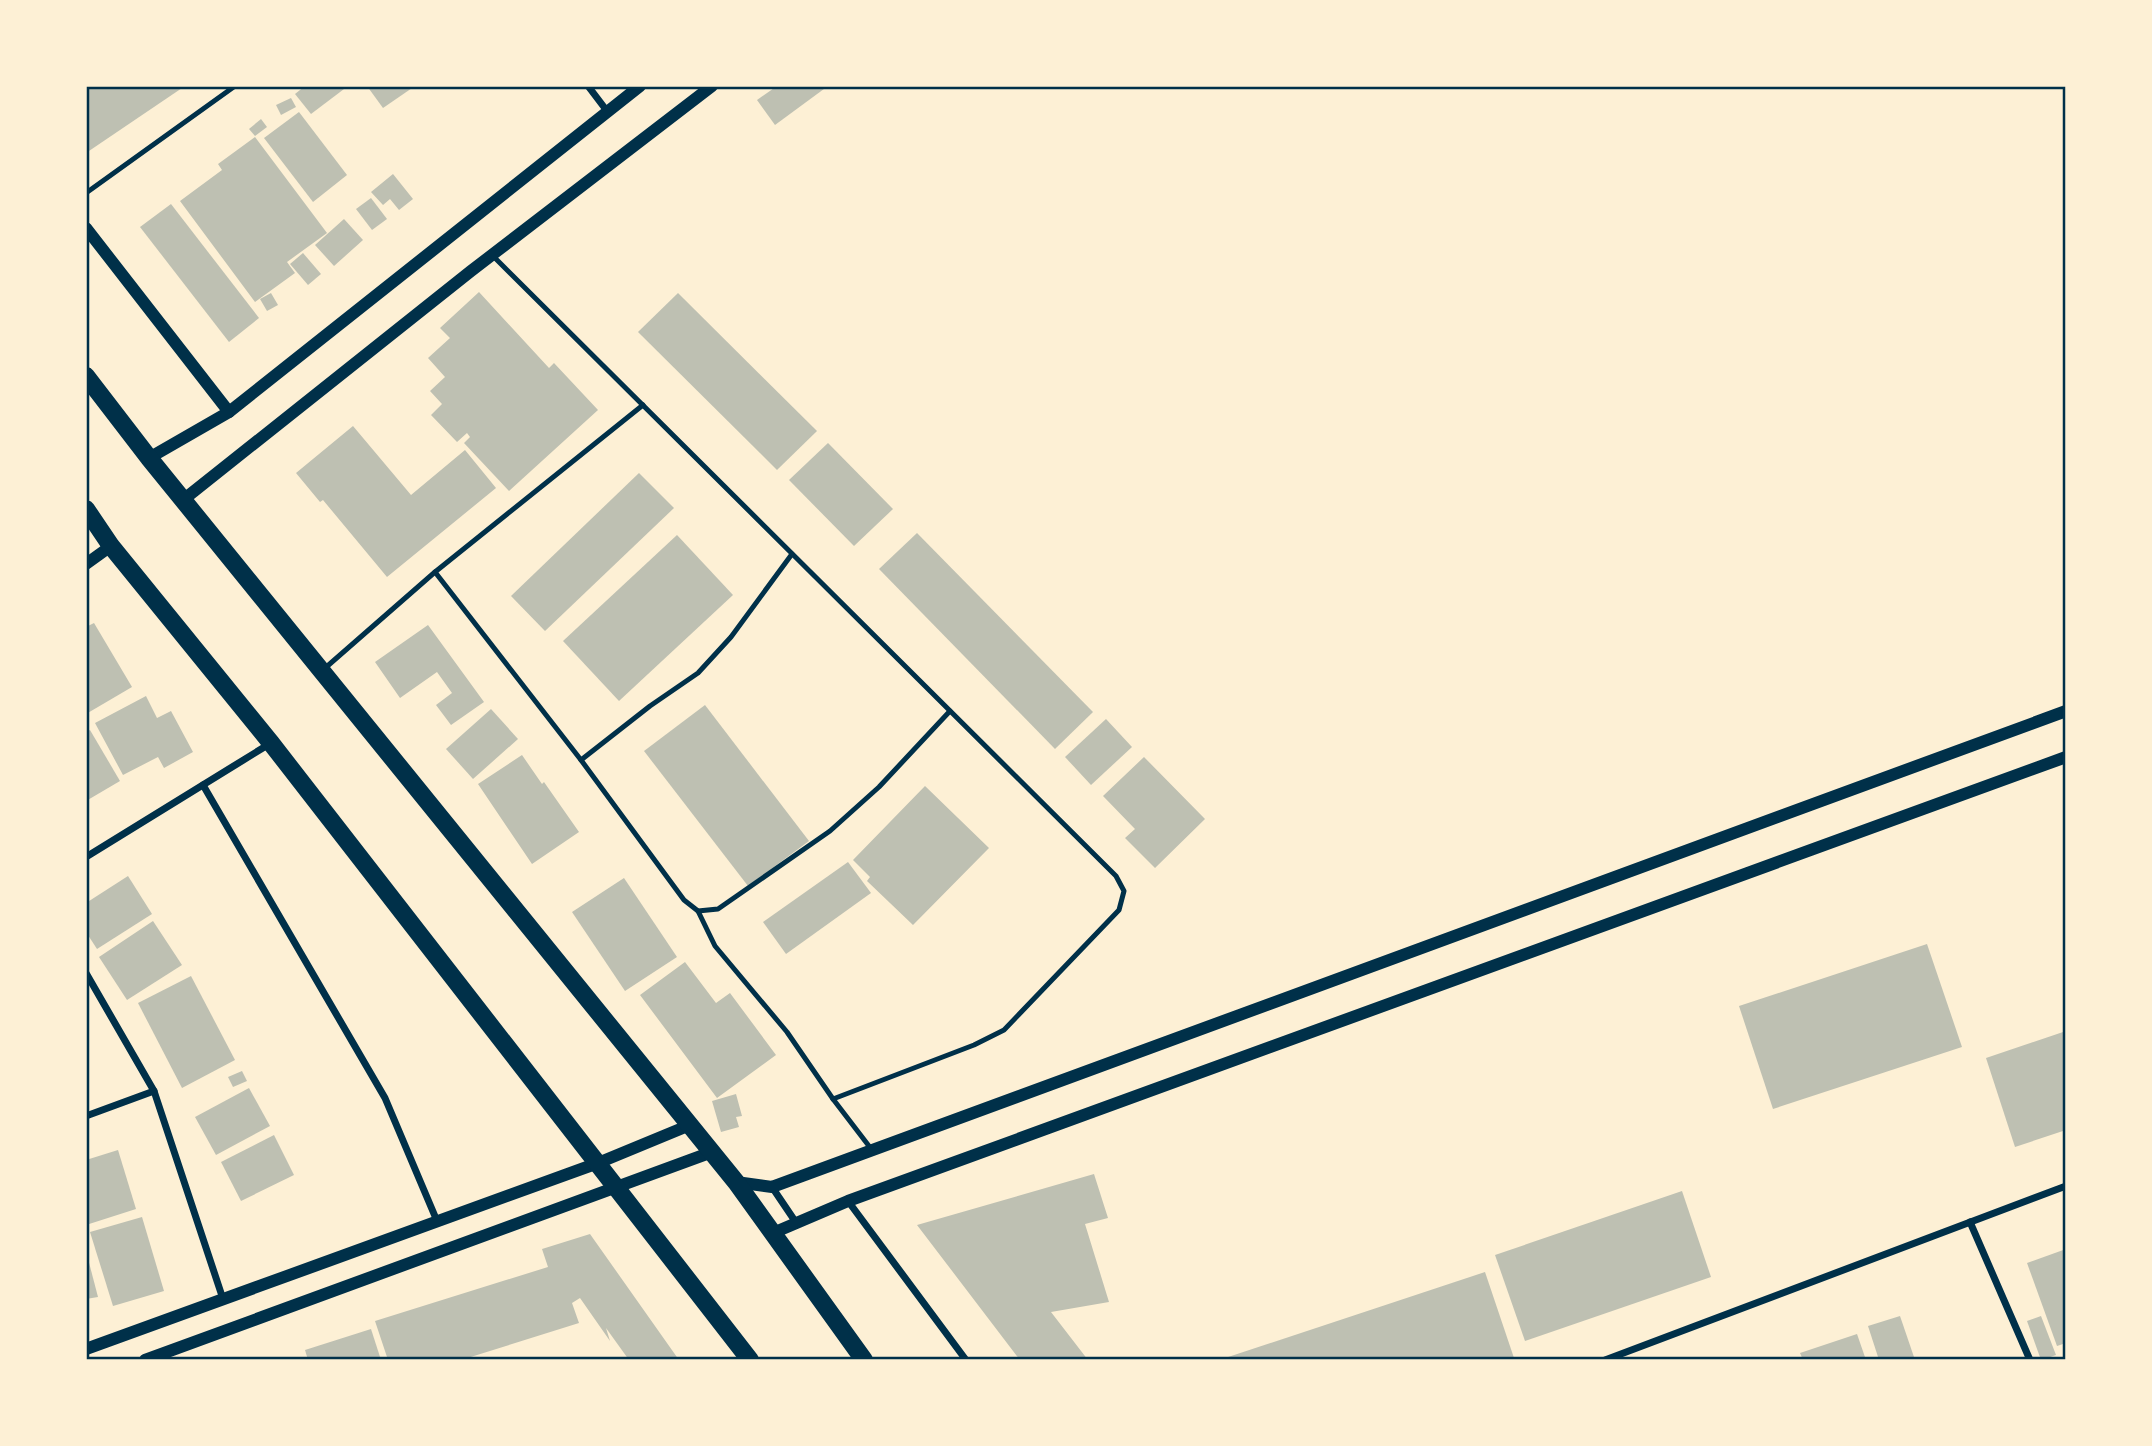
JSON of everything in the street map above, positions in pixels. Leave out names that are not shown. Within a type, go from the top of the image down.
[{"type":"main road","points":[[86,376],[149,458],[736,1182],[864,1360]]},
{"type":"main road","points":[[86,511],[111,546],[271,743],[750,1360]]},
{"type":"street","points":[[588,86],[607,111]]},
{"type":"street","points":[[149,458],[229,412],[640,86]]},
{"type":"street","points":[[183,500],[492,255],[712,86]]},
{"type":"street","points":[[86,228],[229,412]]},
{"type":"street","points":[[86,564],[111,546]]},
{"type":"street","points":[[736,1182],[772,1187],[2066,711]]},
{"type":"street","points":[[86,858],[271,743]]},
{"type":"street","points":[[773,1233],[848,1201],[2066,757]]},
{"type":"street","points":[[203,785],[385,1098],[437,1222]]},
{"type":"street","points":[[86,973],[154,1091],[223,1299]]},
{"type":"street","points":[[86,1116],[154,1091]]},
{"type":"street","points":[[86,1349],[597,1163],[690,1125]]},
{"type":"street","points":[[145,1360],[712,1152]]},
{"type":"street","points":[[1605,1360],[2066,1186]]},
{"type":"street","points":[[772,1187],[797,1224]]},
{"type":"street","points":[[848,1201],[966,1360]]},
{"type":"street","points":[[1970,1222],[2030,1360]]},
{"type":"lane","points":[[86,193],[235,86]]},
{"type":"lane","points":[[492,255],[1116,876],[1124,891],[1119,910],[1004,1030],[974,1045],[833,1099]]},
{"type":"lane","points":[[322,671],[435,572],[643,405]]},
{"type":"lane","points":[[581,760],[650,706],[698,673],[731,637],[792,554]]},
{"type":"lane","points":[[435,572],[581,760],[684,901],[698,911],[715,946],[788,1032],[833,1099],[872,1150]]},
{"type":"lane","points":[[698,911],[718,909],[830,831],[879,787],[950,711]]},
{"type":"building","points":[[90,86],[185,86],[86,153],[86,89]]},
{"type":"building","points":[[305,86],[348,86],[311,114],[295,94]]},
{"type":"building","points":[[367,86],[415,86],[383,108]]},
{"type":"building","points":[[777,86],[828,86],[775,125],[757,100]]},
{"type":"building","points":[[291,98],[296,107],[281,115],[276,105]]},
{"type":"building","points":[[299,112],[347,175],[313,202],[264,138]]},
{"type":"building","points":[[261,119],[267,127],[255,136],[249,129]]},
{"type":"building","points":[[255,137],[327,233],[287,262],[295,273],[255,302],[180,201],[222,170],[218,164]]},
{"type":"building","points":[[393,174],[413,199],[399,210],[390,199],[383,205],[371,192]]},
{"type":"building","points":[[371,198],[387,219],[372,230],[356,209]]},
{"type":"building","points":[[171,204],[259,318],[229,342],[140,227]]},
{"type":"building","points":[[344,219],[363,240],[334,266],[315,245]]},
{"type":"building","points":[[303,253],[321,274],[308,285],[290,264]]},
{"type":"building","points":[[479,292],[549,368],[554,363],[598,410],[509,491],[464,443],[470,437],[467,433],[457,442],[431,415],[442,404],[430,391],[445,377],[428,358],[450,338],[440,328]]},
{"type":"building","points":[[271,293],[278,305],[267,311],[260,299]]},
{"type":"building","points":[[678,293],[817,431],[777,470],[638,332]]},
{"type":"building","points":[[353,426],[411,495],[465,450],[496,488],[387,577],[323,500],[320,502],[296,473]]},
{"type":"building","points":[[828,443],[893,509],[854,546],[789,480]]},
{"type":"building","points":[[639,473],[674,508],[545,631],[511,596]]},
{"type":"building","points":[[917,533],[1093,712],[1055,749],[879,569]]},
{"type":"building","points":[[677,535],[733,595],[619,701],[563,641]]},
{"type":"building","points":[[94,623],[132,687],[86,714],[86,627]]},
{"type":"building","points":[[428,625],[484,702],[451,725],[436,705],[452,693],[437,672],[400,698],[375,662]]},
{"type":"building","points":[[146,696],[157,718],[171,711],[193,752],[164,768],[158,757],[123,775],[95,723]]},
{"type":"building","points":[[705,705],[809,841],[748,886],[644,751]]},
{"type":"building","points":[[491,709],[518,739],[473,779],[446,749]]},
{"type":"building","points":[[1106,719],[1132,747],[1091,785],[1065,757]]},
{"type":"building","points":[[90,730],[120,781],[86,801],[86,732]]},
{"type":"building","points":[[522,755],[579,832],[532,864],[478,784]]},
{"type":"building","points":[[1144,757],[1205,819],[1155,868],[1125,838],[1135,829],[1103,796]]},
{"type":"building","points":[[925,786],[989,848],[913,925],[867,881],[870,877],[853,860]]},
{"type":"building","points":[[848,862],[871,893],[786,954],[763,922]]},
{"type":"building","points":[[128,876],[152,914],[97,949],[86,932],[86,903]]},
{"type":"building","points":[[624,878],[677,957],[625,991],[572,912]]},
{"type":"building","points":[[153,921],[182,965],[127,1000],[99,957]]},
{"type":"building","points":[[1927,944],[1962,1047],[1773,1109],[1739,1006]]},
{"type":"building","points":[[685,962],[716,1003],[730,993],[776,1055],[717,1098],[640,995]]},
{"type":"building","points":[[191,976],[235,1060],[182,1088],[138,1003]]},
{"type":"building","points":[[2066,1031],[2066,1130],[2015,1147],[1986,1058]]},
{"type":"building","points":[[242,1071],[247,1081],[233,1087],[228,1077]]},
{"type":"building","points":[[249,1088],[270,1126],[216,1155],[195,1117]]},
{"type":"building","points":[[736,1094],[742,1116],[736,1117],[739,1127],[721,1132],[712,1101]]},
{"type":"building","points":[[274,1135],[294,1175],[241,1201],[221,1162]]},
{"type":"building","points":[[118,1150],[136,1209],[86,1225],[86,1160]]},
{"type":"building","points":[[1094,1174],[1108,1218],[1085,1224],[1109,1302],[1051,1312],[1088,1360],[1020,1360],[917,1225]]},
{"type":"building","points":[[1682,1191],[1711,1277],[1525,1341],[1495,1255]]},
{"type":"building","points":[[142,1217],[164,1291],[113,1306],[90,1232]]},
{"type":"building","points":[[590,1234],[679,1360],[629,1360],[606,1328],[610,1341],[580,1298],[572,1303],[579,1323],[461,1360],[388,1360],[375,1321],[548,1267],[542,1249]]},
{"type":"building","points":[[2066,1249],[2066,1343],[2057,1346],[2027,1263]]},
{"type":"building","points":[[86,1251],[98,1297],[86,1299]]},
{"type":"building","points":[[1485,1272],[1514,1358],[1219,1360]]},
{"type":"building","points":[[1900,1316],[1915,1360],[1879,1360],[1868,1326]]},
{"type":"building","points":[[2041,1316],[2056,1355],[2041,1360],[2027,1321]]},
{"type":"building","points":[[371,1329],[381,1360],[308,1360],[305,1350]]},
{"type":"building","points":[[1857,1334],[1866,1360],[1803,1360],[1800,1353]]}]
